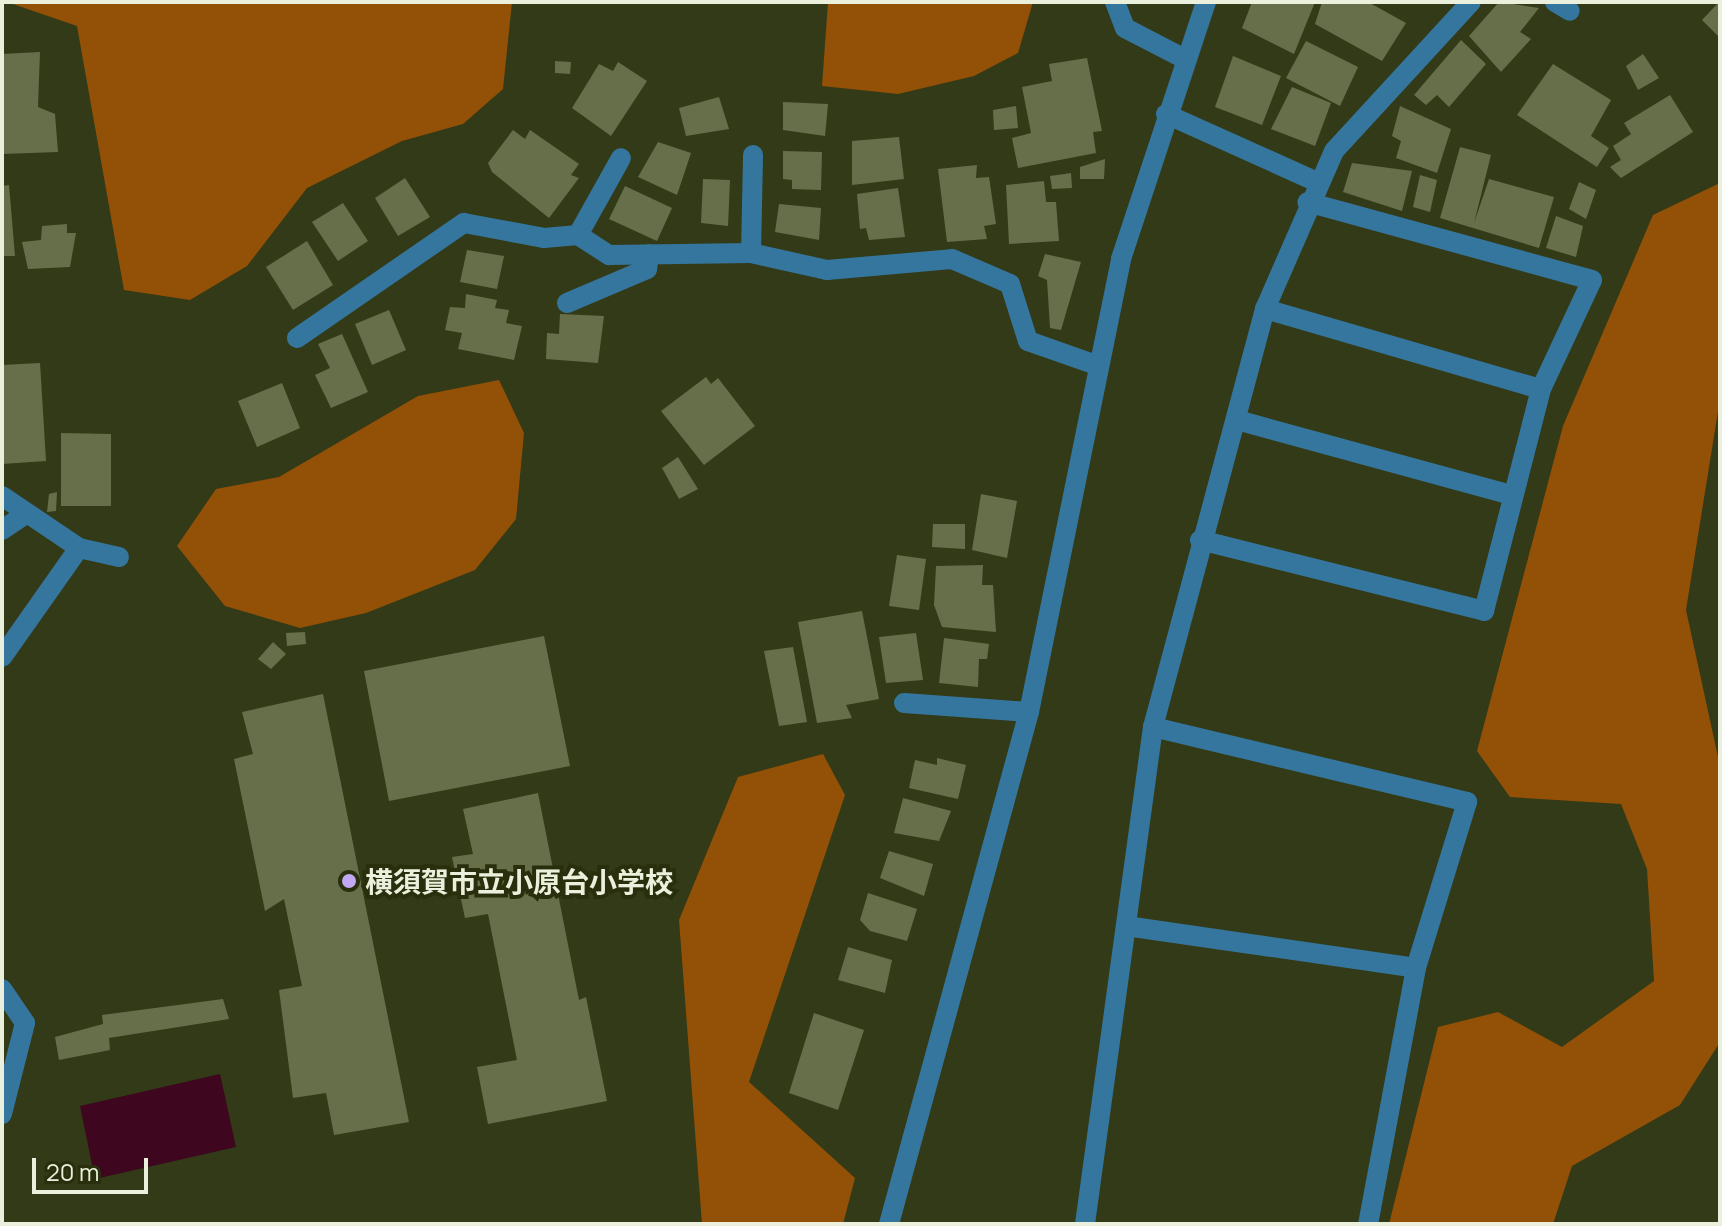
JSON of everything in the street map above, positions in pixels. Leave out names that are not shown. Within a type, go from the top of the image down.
[{"type":"street","points":[[1115,2],[1125,28],[1183,58]]},
{"type":"street","points":[[889,1224],[1029,712],[1096,365],[1166,114],[1183,58],[1206,2]]},
{"type":"street","points":[[1085,1224],[1153,727],[1200,540],[1237,420],[1265,309],[1307,202],[1334,151],[1471,2]]},
{"type":"street","points":[[1166,114],[1317,182]]},
{"type":"street","points":[[751,253],[753,155]]},
{"type":"street","points":[[578,235],[621,158]]},
{"type":"street","points":[[1200,540],[1484,611],[1511,495],[1541,389],[1592,280],[1307,202]]},
{"type":"street","points":[[297,338],[464,223],[544,238],[578,235],[609,255],[751,253],[827,270],[952,259],[1010,284],[1028,341],[1096,365]]},
{"type":"street","points":[[567,303],[647,269],[649,254]]},
{"type":"street","points":[[1265,309],[1541,389]]},
{"type":"street","points":[[1237,420],[1511,495]]},
{"type":"street","points":[[2,496],[24,515],[79,548],[119,557]]},
{"type":"street","points":[[2,530],[24,515]]},
{"type":"street","points":[[2,657],[79,548]]},
{"type":"street","points":[[904,703],[1029,712]]},
{"type":"street","points":[[1153,727],[1467,802],[1416,968],[1368,1224]]},
{"type":"street","points":[[1126,926],[1416,968]]},
{"type":"street","points":[[2,989],[25,1023],[2,1114]]},
{"type":"shaded area","points":[[7,2],[512,2],[503,89],[463,124],[402,141],[307,188],[247,266],[190,300],[124,290],[77,26]]},
{"type":"shaded area","points":[[828,2],[1033,2],[1018,53],[974,76],[898,94],[822,86]]},
{"type":"shaded area","points":[[1720,183],[1720,399],[1686,610],[1720,766],[1720,1042],[1680,1105],[1572,1166],[1553,1224],[1389,1224],[1438,1027],[1498,1012],[1562,1047],[1654,981],[1647,869],[1621,804],[1510,797],[1477,751],[1563,426],[1653,215]]},
{"type":"shaded area","points":[[499,380],[524,433],[516,519],[475,570],[366,613],[300,628],[225,606],[177,546],[216,489],[279,477],[418,396]]},
{"type":"shaded area","points":[[823,754],[845,795],[749,1082],[855,1178],[843,1224],[702,1224],[679,920],[738,777]]},
{"type":"shaded area","points":[[220,1074],[236,1147],[95,1179],[80,1106]]},
{"type":"building","points":[[1252,2],[1315,2],[1294,54],[1242,28]]},
{"type":"building","points":[[1322,2],[1368,2],[1406,23],[1382,61],[1315,24]]},
{"type":"building","points":[[1499,2],[1539,8],[1520,32],[1531,39],[1501,72],[1469,36]]},
{"type":"building","points":[[1720,2],[1720,38],[1702,20]]},
{"type":"building","points":[[1461,40],[1486,64],[1449,107],[1437,95],[1426,105],[1414,95]]},
{"type":"building","points":[[1306,41],[1358,67],[1340,106],[1286,78]]},
{"type":"building","points":[[40,52],[38,107],[55,114],[58,152],[2,154],[2,54]]},
{"type":"building","points":[[1643,54],[1659,78],[1638,90],[1626,66]]},
{"type":"building","points":[[1233,56],[1281,76],[1262,125],[1215,107]]},
{"type":"building","points":[[1087,58],[1102,131],[1093,132],[1096,153],[1018,168],[1012,138],[1031,133],[1022,87],[1052,81],[1049,64]]},
{"type":"building","points":[[555,61],[571,62],[570,74],[555,73]]},
{"type":"building","points":[[618,62],[647,81],[611,136],[572,108],[599,64],[613,71]]},
{"type":"building","points":[[1553,64],[1611,100],[1591,136],[1609,148],[1597,167],[1517,115]]},
{"type":"building","points":[[1292,87],[1331,103],[1315,146],[1271,129]]},
{"type":"building","points":[[1670,95],[1693,132],[1621,178],[1610,167],[1621,160],[1613,146],[1631,134],[1624,123]]},
{"type":"building","points":[[719,97],[729,129],[686,136],[679,108]]},
{"type":"building","points":[[783,102],[828,104],[825,136],[783,130]]},
{"type":"building","points":[[1016,106],[1018,128],[994,130],[993,110]]},
{"type":"building","points":[[1400,106],[1451,129],[1437,173],[1396,158],[1401,141],[1392,136]]},
{"type":"building","points":[[513,130],[525,139],[530,130],[579,164],[571,175],[579,178],[549,218],[492,172],[488,163]]},
{"type":"building","points":[[899,137],[904,179],[852,185],[852,141]]},
{"type":"building","points":[[658,142],[691,153],[677,195],[638,177]]},
{"type":"building","points":[[1460,147],[1491,155],[1474,223],[1489,179],[1554,197],[1539,248],[1440,218]]},
{"type":"building","points":[[783,151],[822,152],[821,190],[792,189],[792,180],[783,179]]},
{"type":"building","points":[[1105,159],[1104,179],[1080,179],[1080,167]]},
{"type":"building","points":[[1352,163],[1412,171],[1402,211],[1343,192]]},
{"type":"building","points":[[977,165],[976,178],[989,177],[996,224],[984,226],[987,239],[947,242],[938,169]]},
{"type":"building","points":[[1071,173],[1072,188],[1052,189],[1050,176]]},
{"type":"building","points":[[1420,175],[1437,180],[1430,212],[1413,207]]},
{"type":"building","points":[[405,178],[430,217],[398,236],[375,198]]},
{"type":"building","points":[[703,179],[730,180],[728,226],[701,223]]},
{"type":"building","points":[[1044,181],[1046,202],[1056,202],[1059,241],[1009,244],[1006,185]]},
{"type":"building","points":[[1579,182],[1596,190],[1586,219],[1569,209]]},
{"type":"building","points":[[9,185],[15,256],[2,256],[2,186]]},
{"type":"building","points":[[625,186],[672,208],[657,241],[609,219]]},
{"type":"building","points":[[898,188],[905,237],[869,240],[866,228],[860,229],[857,194]]},
{"type":"building","points":[[343,203],[368,241],[338,261],[312,222]]},
{"type":"building","points":[[779,204],[821,208],[819,240],[775,232]]},
{"type":"building","points":[[1556,216],[1583,226],[1576,257],[1546,248]]},
{"type":"building","points":[[67,224],[67,233],[76,233],[70,267],[28,269],[22,242],[41,240],[42,226]]},
{"type":"building","points":[[307,241],[333,285],[293,310],[266,267]]},
{"type":"building","points":[[467,250],[504,256],[497,289],[460,282]]},
{"type":"building","points":[[1045,254],[1081,262],[1061,330],[1050,328],[1047,280],[1038,276]]},
{"type":"building","points":[[466,294],[497,300],[495,308],[509,310],[506,323],[522,326],[514,360],[458,349],[462,333],[445,330],[450,307],[465,308]]},
{"type":"building","points":[[389,310],[406,350],[372,365],[355,324]]},
{"type":"building","points":[[560,314],[604,316],[598,363],[546,359],[547,333],[559,334]]},
{"type":"building","points":[[342,334],[368,392],[331,408],[315,375],[330,368],[318,344]]},
{"type":"building","points":[[40,363],[46,461],[2,464],[2,365]]},
{"type":"building","points":[[706,377],[711,384],[718,378],[755,426],[704,465],[661,411]]},
{"type":"building","points":[[282,383],[300,428],[257,447],[238,401]]},
{"type":"building","points":[[61,433],[111,434],[111,506],[61,506]]},
{"type":"building","points":[[678,457],[698,489],[679,499],[662,468]]},
{"type":"building","points":[[57,492],[56,511],[47,512],[49,494]]},
{"type":"building","points":[[981,494],[1017,501],[1007,558],[972,550]]},
{"type":"building","points":[[933,524],[965,524],[965,549],[932,547]]},
{"type":"building","points":[[897,555],[926,559],[919,610],[889,606]]},
{"type":"building","points":[[983,565],[982,585],[993,585],[996,632],[942,627],[934,605],[936,566]]},
{"type":"building","points":[[862,611],[879,699],[846,705],[852,718],[817,723],[798,622]]},
{"type":"building","points":[[305,632],[306,644],[287,646],[286,633]]},
{"type":"building","points":[[916,633],[923,680],[886,683],[879,637]]},
{"type":"building","points":[[544,636],[570,766],[389,801],[364,671]]},
{"type":"building","points":[[944,638],[989,644],[987,659],[979,659],[978,687],[939,683]]},
{"type":"building","points":[[273,642],[286,654],[271,669],[258,659]]},
{"type":"building","points":[[793,647],[807,722],[779,726],[764,651]]},
{"type":"building","points":[[323,694],[409,1122],[334,1135],[326,1093],[293,1098],[279,990],[302,986],[284,899],[265,911],[234,759],[253,754],[242,712]]},
{"type":"building","points":[[937,758],[966,765],[958,799],[909,788],[915,760],[937,765]]},
{"type":"building","points":[[538,793],[579,1000],[586,997],[607,1101],[488,1124],[477,1067],[517,1060],[488,914],[465,918],[452,857],[473,854],[463,809]]},
{"type":"building","points":[[903,798],[951,811],[939,841],[894,833]]},
{"type":"building","points":[[889,851],[933,864],[924,896],[880,878]]},
{"type":"building","points":[[868,893],[917,909],[907,941],[870,931],[860,920]]},
{"type":"building","points":[[848,947],[892,960],[885,993],[838,980]]},
{"type":"building","points":[[223,999],[229,1019],[109,1038],[110,1050],[59,1060],[55,1037],[103,1024],[102,1015]]},
{"type":"building","points":[[814,1013],[864,1030],[838,1110],[789,1093]]},
{"type":"place","name":"横須賀市立小原台小学校","points":[[349,881]]}]
